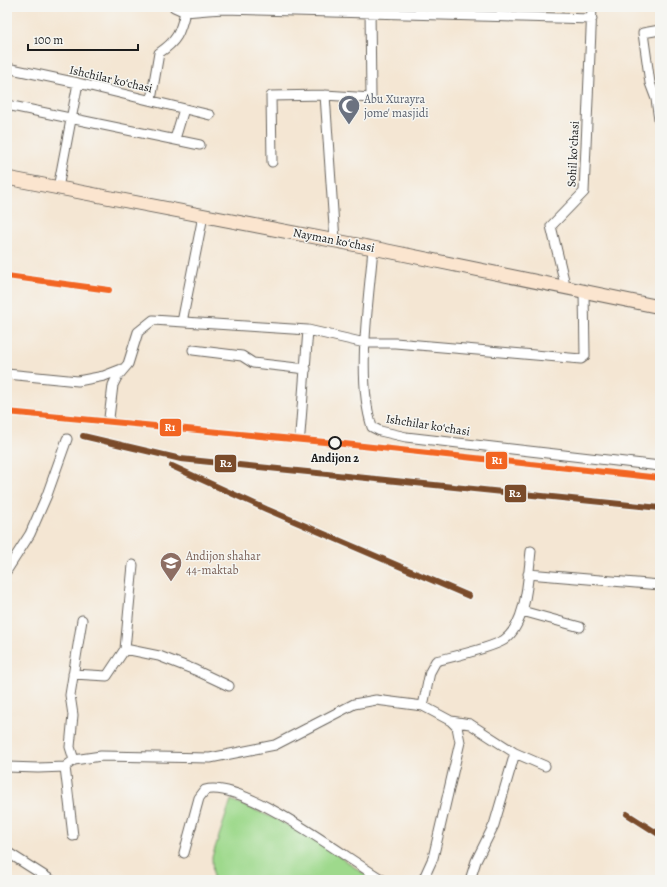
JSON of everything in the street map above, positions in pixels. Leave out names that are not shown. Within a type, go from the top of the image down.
[{"type":"main road","name":"Nayman koʻchasi","points":[[7,178],[373,248],[660,307]]},
{"type":"street","points":[[174,7],[185,12],[209,9],[522,12],[592,19]]},
{"type":"street","name":"Sohil koʻchasi","points":[[563,288],[564,280],[551,226],[584,192],[592,7]]},
{"type":"street","points":[[272,162],[271,96],[325,95],[371,98],[370,10]]},
{"type":"street","points":[[151,100],[159,53],[168,47],[180,34],[185,12]]},
{"type":"street","points":[[660,30],[643,33],[650,83],[658,98],[660,127]]},
{"type":"street","name":"Ishchilar koʻchasi","points":[[7,68],[78,83],[210,115]]},
{"type":"street","points":[[58,188],[78,83]]},
{"type":"street","points":[[325,95],[335,241]]},
{"type":"street","points":[[7,105],[200,144]]},
{"type":"street","points":[[175,139],[184,109]]},
{"type":"street","points":[[182,322],[203,216]]},
{"type":"street","name":"Ishchilar koʻchasi","points":[[373,248],[365,343],[366,406],[372,427],[380,431],[406,437],[660,466]]},
{"type":"street","points":[[7,374],[78,381],[104,376],[122,369],[128,364],[138,332],[153,320],[308,330],[365,343],[395,343],[581,359],[585,356],[584,292]]},
{"type":"street","points":[[300,434],[308,330]]},
{"type":"street","points":[[193,350],[242,356],[253,363],[306,369]]},
{"type":"street","points":[[109,418],[113,385],[122,369]]},
{"type":"street","points":[[7,570],[30,534],[47,495],[67,439]]},
{"type":"street","points":[[423,706],[430,672],[436,661],[504,640],[516,626],[522,611],[531,551]]},
{"type":"street","points":[[73,674],[108,676],[125,650],[133,565]]},
{"type":"street","points":[[528,574],[660,585]]},
{"type":"street","points":[[522,611],[580,627]]},
{"type":"street","points":[[74,760],[70,747],[73,715],[70,702],[82,620]]},
{"type":"street","points":[[125,650],[159,656],[188,666],[229,686]]},
{"type":"street","points":[[7,767],[65,767],[74,760],[101,756],[210,758],[275,745],[354,704],[376,700],[423,706],[451,721],[457,727],[460,742],[433,858],[423,880]]},
{"type":"street","points":[[451,721],[470,724],[515,753],[546,766]]},
{"type":"street","points":[[470,880],[476,861],[494,825],[515,753]]},
{"type":"street","points":[[65,767],[73,836]]},
{"type":"street","points":[[184,853],[199,798],[205,790],[218,789],[258,801],[321,839],[362,868],[383,880]]},
{"type":"street","points":[[7,852],[51,880]]},
{"type":"green space","points":[[231,800],[276,819],[318,842],[373,880],[213,880],[212,857]]},
{"type":"transit line","name":"R1","points":[[7,276],[109,290]]},
{"type":"transit line","name":"R1","points":[[7,412],[335,443],[660,478]]},
{"type":"transit line","name":"R2","points":[[83,436],[181,459],[660,508]]},
{"type":"transit line","name":"R2","points":[[172,466],[266,509],[469,596]]},
{"type":"transit line","name":"R2","points":[[627,814],[660,835]]},
{"type":"place","name":"Abu Xurayra jome' masjidi","points":[[349,126]]},
{"type":"place","name":"Andijon 2","points":[[335,443]]},
{"type":"place","name":"Andijon shahar 44-maktab","points":[[171,582]]}]
